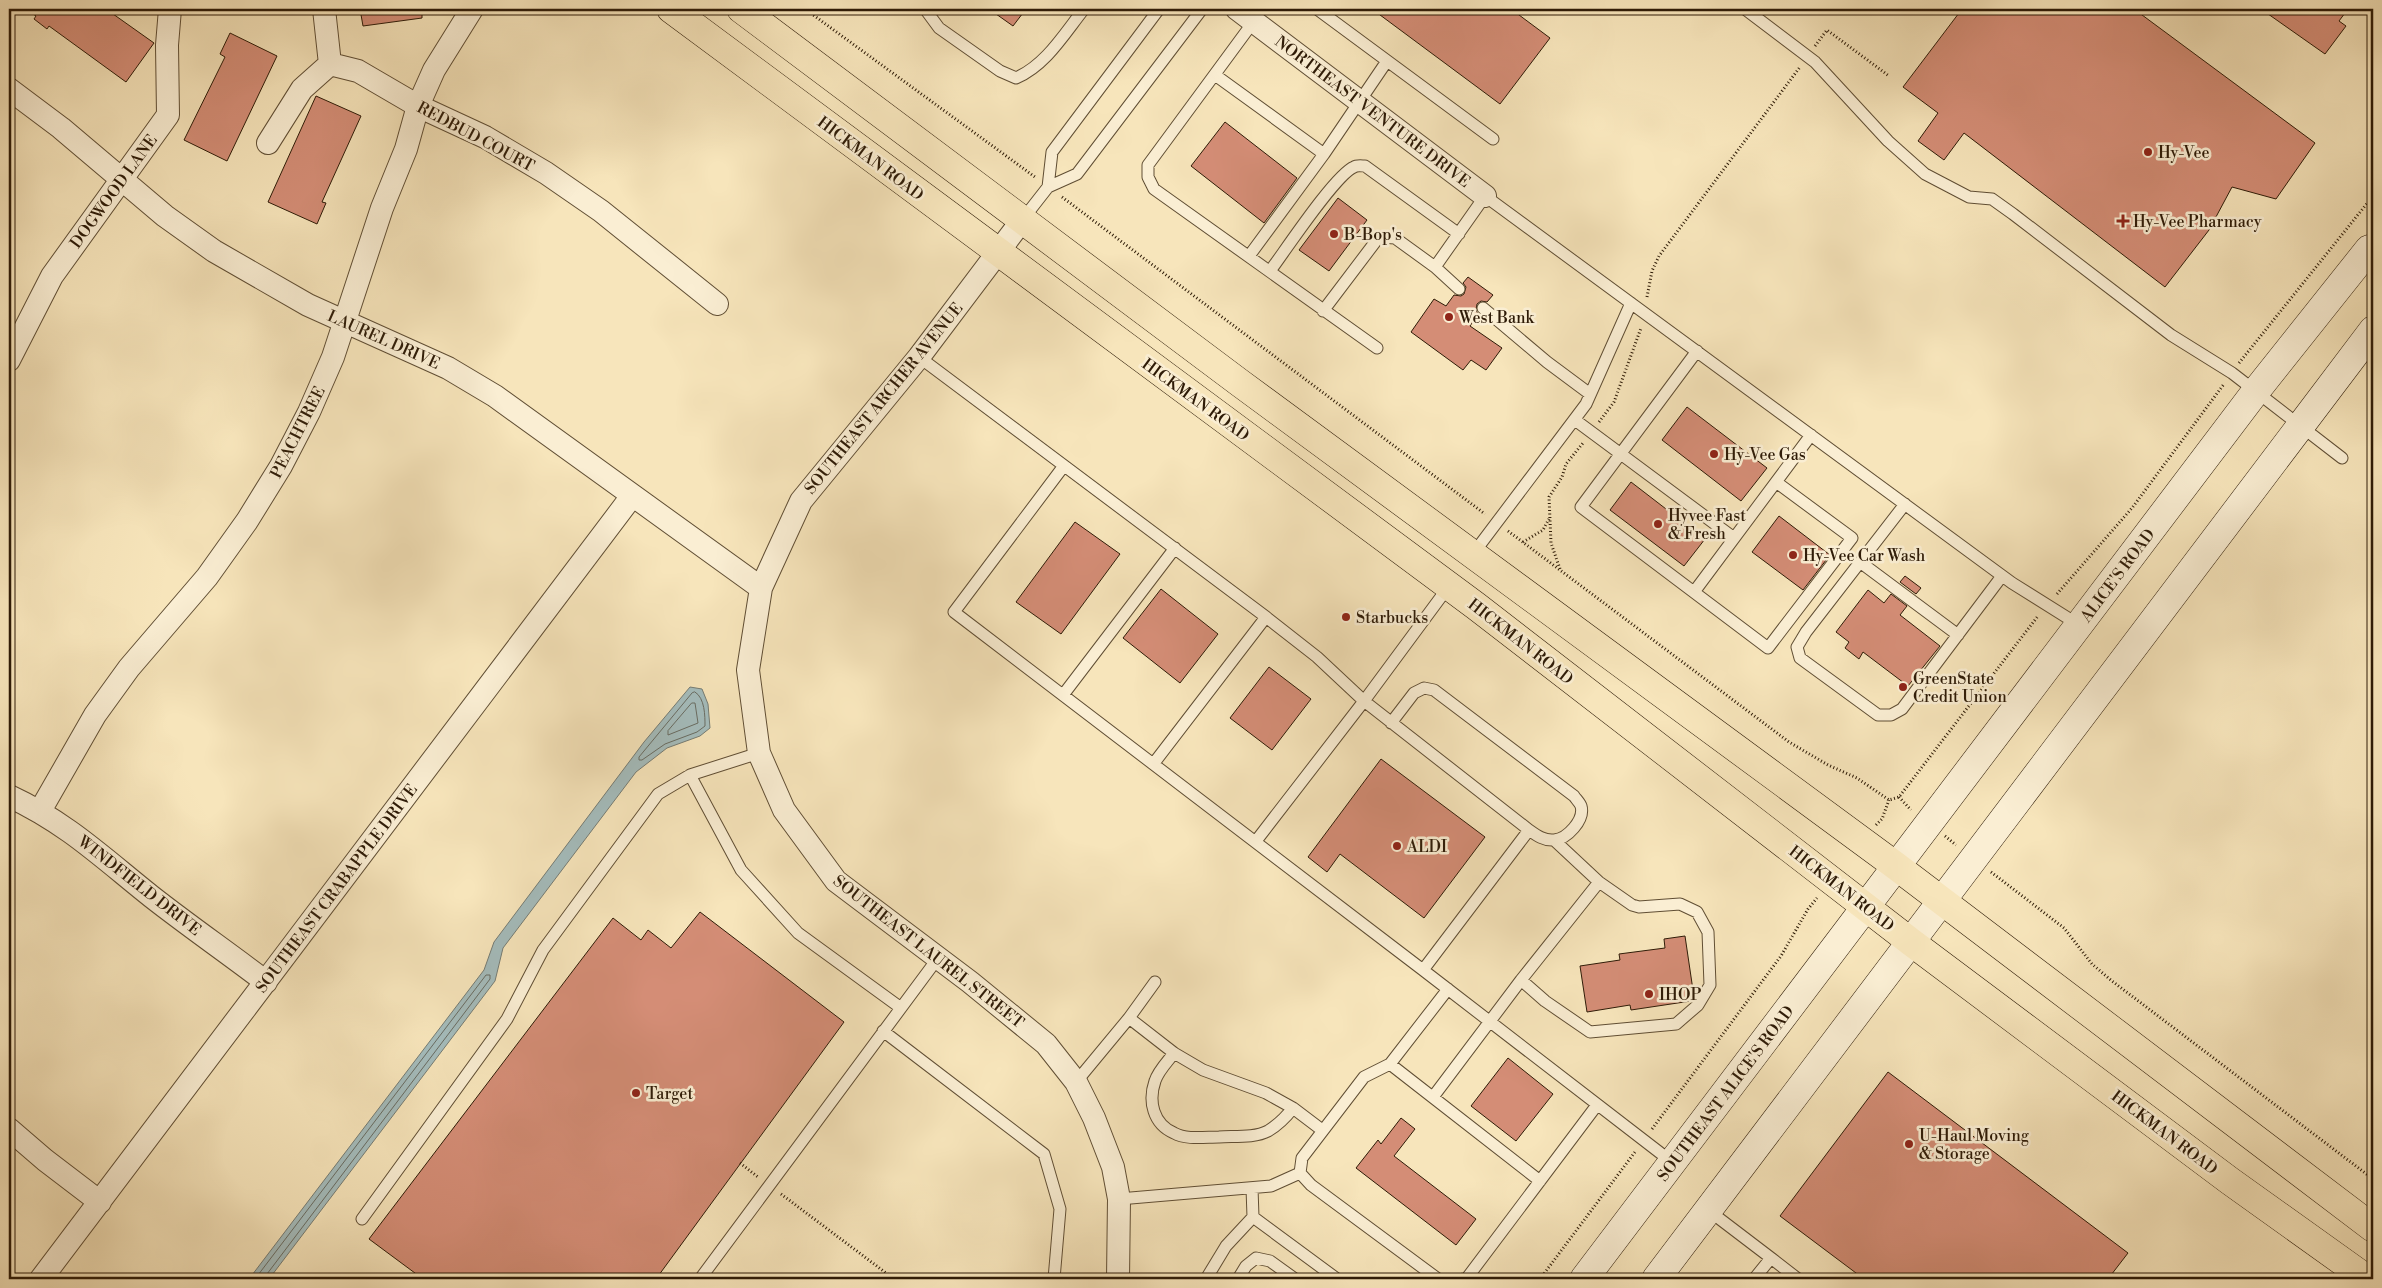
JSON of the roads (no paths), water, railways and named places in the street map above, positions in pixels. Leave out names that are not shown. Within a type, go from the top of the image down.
[{"type":"highway","name":"HICKMAN ROAD","points":[[671,9],[1449,586],[1911,942],[2230,1181],[2367,1279]]},
{"type":"highway","points":[[742,9],[1248,389],[1896,866],[2373,1228]]},
{"type":"main road","name":"ALICE'S ROAD","points":[[1866,907],[2256,391],[2369,249],[2373,248]]},
{"type":"main road","points":[[1656,1279],[1973,858],[2302,427],[2373,330]]},
{"type":"main road","name":"SOUTHEAST ALICE'S ROAD","points":[[1584,1279],[1866,907]]},
{"type":"street","name":"DOGWOOD LANE","points":[[9,360],[52,276],[168,114],[167,45],[170,9]]},
{"type":"street","points":[[268,143],[302,89],[330,64],[324,9]]},
{"type":"street","name":"PEACHTREE","points":[[40,811],[88,727],[106,700],[129,668],[207,576],[247,521],[281,466],[309,412],[346,323],[382,208],[406,149],[418,106],[434,70],[472,9]]},
{"type":"street","name":"NORTHEAST VENTURE DRIVE","points":[[1245,15],[1485,196]]},
{"type":"street","name":"REDBUD COURT","points":[[330,64],[358,71],[418,106],[485,138],[546,173],[616,222],[718,304]]},
{"type":"street","name":"LAUREL DRIVE","points":[[9,89],[61,128],[165,216],[214,251],[266,283],[346,323],[448,368],[495,396],[761,588]]},
{"type":"street","name":"SOUTHEAST ARCHER AVENUE","points":[[761,588],[801,501],[919,357],[1023,219]]},
{"type":"street","name":"SOUTHEAST CRABAPPLE DRIVE","points":[[41,1279],[632,496]]},
{"type":"street","name":"SOUTHEAST LAUREL STREET","points":[[761,588],[748,670],[759,753],[784,810],[836,881],[938,958],[1046,1044],[1076,1082],[1094,1118],[1113,1167],[1119,1199],[1118,1279]]},
{"type":"street","name":"WINDFIELD DRIVE","points":[[9,796],[40,811],[72,831],[152,896],[266,982]]},
{"type":"street","points":[[9,1129],[45,1160],[100,1202]]},
{"type":"lane","points":[[925,9],[939,28],[1000,71],[1016,78],[1032,71],[1043,61],[1084,9]]},
{"type":"lane","points":[[1048,186],[1052,152],[1159,9]]},
{"type":"lane","points":[[1023,219],[1048,186],[1077,174],[1202,9]]},
{"type":"lane","points":[[1317,9],[1493,139]]},
{"type":"lane","points":[[1746,9],[1808,56],[1888,141],[1925,174],[1969,197],[1992,199],[2171,335],[2232,373],[2342,458]]},
{"type":"lane","points":[[1245,15],[1215,74],[1148,165],[1148,177],[1154,189],[1377,348]]},
{"type":"lane","points":[[1249,256],[1324,154],[1387,60]]},
{"type":"lane","points":[[1215,74],[1324,154]]},
{"type":"lane","points":[[1270,271],[1328,192],[1344,174],[1355,166],[1365,166],[1459,234]]},
{"type":"lane","points":[[1435,267],[1485,196],[2002,576],[2079,625]]},
{"type":"lane","points":[[1323,311],[1379,237],[1395,238],[1435,267],[1459,289]]},
{"type":"lane","points":[[1473,554],[1575,420],[1590,394],[1631,303]]},
{"type":"lane","points":[[1482,308],[1547,362],[1590,394]]},
{"type":"lane","points":[[1697,351],[1581,507],[1768,648],[1852,538],[1776,482]]},
{"type":"lane","points":[[919,357],[1266,617],[1317,657],[1364,701],[1391,723],[1529,830],[1541,838],[1554,840],[1566,836],[1580,817],[1581,806],[1574,796],[1434,690],[1424,688],[1414,693],[1391,723]]},
{"type":"lane","points":[[1575,420],[1734,538]]},
{"type":"lane","points":[[1694,592],[1811,435]]},
{"type":"lane","points":[[1064,467],[954,612],[1256,841],[1672,1162]]},
{"type":"lane","points":[[1905,504],[1806,632],[1797,647],[1800,658],[1878,715],[1891,715],[1902,709],[2002,576]]},
{"type":"lane","points":[[1063,694],[1175,548]]},
{"type":"lane","points":[[1860,562],[1958,635]]},
{"type":"lane","points":[[1256,841],[1364,701],[1449,586]]},
{"type":"lane","points":[[1154,763],[1266,617]]},
{"type":"lane","points":[[362,1219],[507,1019],[543,950],[658,794],[690,775],[759,753]]},
{"type":"lane","points":[[690,775],[741,870],[798,933],[900,1008]]},
{"type":"lane","points":[[1423,970],[1529,830]]},
{"type":"lane","points":[[1521,980],[1545,1002],[1590,1032],[1676,1024],[1698,1005],[1710,985],[1708,932],[1696,912],[1680,904],[1639,907],[1632,905],[1599,882],[1554,840]]},
{"type":"lane","points":[[1433,1098],[1489,1021],[1599,882]]},
{"type":"lane","points":[[700,1279],[938,958]]},
{"type":"lane","points":[[1076,1082],[1129,1018],[1155,982]]},
{"type":"lane","points":[[1300,1173],[1302,1158],[1364,1077],[1390,1064],[1448,989]]},
{"type":"lane","points":[[1129,1018],[1174,1053],[1203,1070],[1266,1093],[1293,1108],[1322,1130]]},
{"type":"lane","points":[[883,1031],[1044,1154],[1060,1209],[1054,1279]]},
{"type":"lane","points":[[1174,1053],[1155,1080],[1152,1095],[1152,1109],[1160,1124],[1174,1134],[1193,1137],[1233,1136],[1267,1132],[1283,1120],[1293,1108]]},
{"type":"lane","points":[[1390,1064],[1540,1181]]},
{"type":"lane","points":[[1463,1279],[1467,1278],[1597,1104]]},
{"type":"lane","points":[[1119,1199],[1271,1186],[1300,1173]]},
{"type":"lane","points":[[1300,1173],[1311,1185],[1438,1279]]},
{"type":"lane","points":[[1206,1279],[1226,1246],[1253,1217],[1252,1188]]},
{"type":"lane","points":[[1708,1210],[1798,1279]]},
{"type":"lane","points":[[1253,1217],[1337,1279]]},
{"type":"lane","points":[[1238,1279],[1246,1266],[1256,1258],[1270,1261],[1295,1279]]},
{"type":"lane","points":[[1754,1279],[1770,1258]]},
{"type":"water","points":[[690,687],[702,689],[708,704],[710,728],[700,736],[667,748],[636,772],[503,948],[495,981],[269,1279],[249,1279],[484,970],[494,942],[644,742]]},
{"type":"place","name":"Hy-Vee","points":[[2148,152]]},
{"type":"place","name":"Hy-Vee Pharmacy","points":[[2123,221]]},
{"type":"place","name":"B-Bop's","points":[[1334,234]]},
{"type":"place","name":"West Bank","points":[[1449,317]]},
{"type":"place","name":"Hy-Vee Gas","points":[[1714,454]]},
{"type":"place","name":"Hyvee Fast & Fresh","points":[[1658,524]]},
{"type":"place","name":"Hy-Vee Car Wash","points":[[1793,555]]},
{"type":"place","name":"Starbucks","points":[[1346,617]]},
{"type":"place","name":"GreenState Credit Union","points":[[1903,687]]},
{"type":"place","name":"ALDI","points":[[1397,846]]},
{"type":"place","name":"IHOP","points":[[1649,994]]},
{"type":"place","name":"Target","points":[[636,1093]]},
{"type":"place","name":"U-Haul Moving & Storage","points":[[1909,1144]]}]
